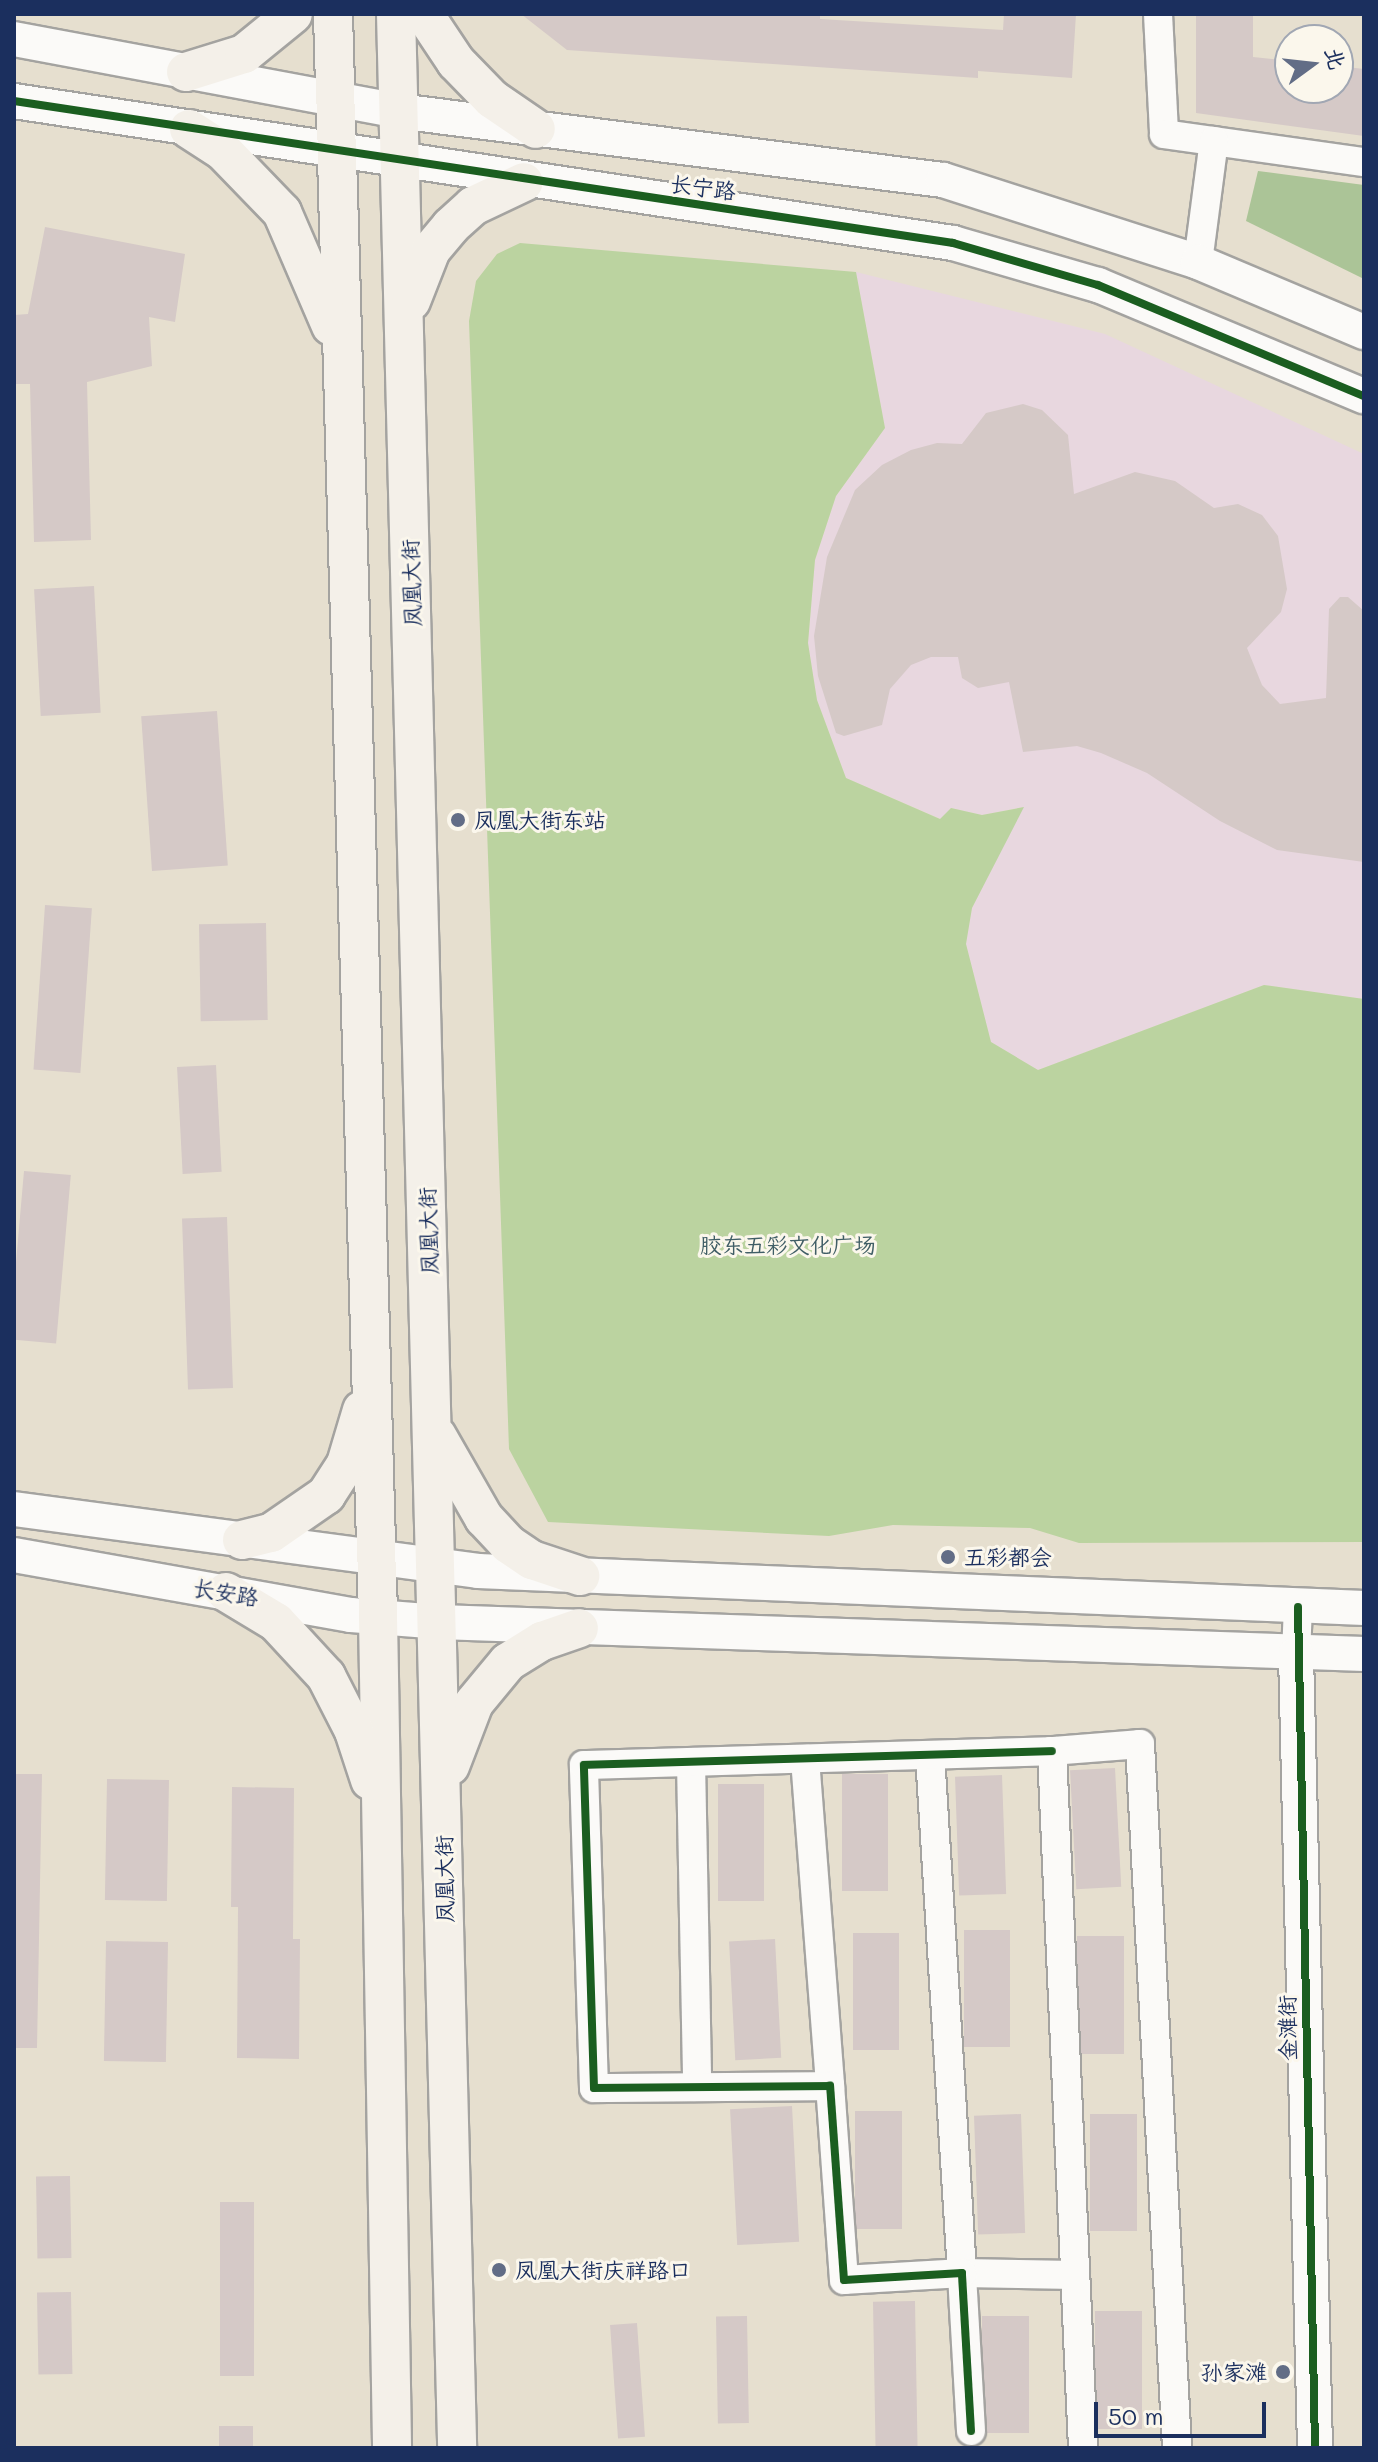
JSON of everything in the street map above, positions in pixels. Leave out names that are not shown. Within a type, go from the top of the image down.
[{"type":"main road","points":[[186,72],[244,54],[293,14]]},
{"type":"main road","points":[[333,14],[377,1558],[392,2448]]},
{"type":"main road","name":"凤凰大街","points":[[396,14],[439,1622],[457,2448]]},
{"type":"main road","points":[[424,14],[456,62],[492,99],[536,129]]},
{"type":"main road","points":[[189,129],[223,151],[282,212],[318,287],[342,357]]},
{"type":"main road","points":[[404,327],[416,282],[451,226],[473,206],[524,182]]},
{"type":"main road","points":[[242,1540],[271,1533],[326,1495],[346,1464],[371,1377]]},
{"type":"main road","points":[[433,1427],[484,1518],[508,1544],[532,1560],[580,1576]]},
{"type":"main road","points":[[226,1592],[276,1622],[326,1676],[354,1731],[381,1815]]},
{"type":"main road","points":[[443,1799],[454,1749],[474,1703],[508,1662],[542,1641],[579,1628]]},
{"type":"street","points":[[1158,14],[1164,134],[1364,162]]},
{"type":"street","name":"长宁路","points":[[14,39],[398,111],[943,180],[1198,262],[1364,332]]},
{"type":"street","name":"长宁路","points":[[14,101],[524,182],[953,243],[1098,285],[1364,396]]},
{"type":"street","points":[[613,194],[576,179],[568,160],[575,145],[615,139]]},
{"type":"street","points":[[1198,262],[1214,141]]},
{"type":"street","points":[[14,1509],[437,1566],[580,1576],[1364,1608]]},
{"type":"street","name":"长安路","points":[[14,1555],[378,1617],[439,1622],[1364,1654]]},
{"type":"street","name":"金滩街","points":[[1298,1607],[1296,1654],[1315,2448]]},
{"type":"street","points":[[830,2086],[594,2088],[584,1765],[1052,1751],[1140,1744],[1177,2448]]},
{"type":"street","points":[[1052,1751],[1083,2448]]},
{"type":"street","points":[[930,1755],[971,2431]]},
{"type":"street","points":[[805,1759],[844,2280],[962,2273],[1075,2275]]},
{"type":"street","points":[[691,1762],[697,2087]]},
{"type":"shaded area","points":[[856,272],[1105,334],[1364,454],[1364,999],[1264,985],[1038,1070],[991,1042],[966,944],[972,908],[1023,807],[982,815],[951,808],[941,819],[846,778],[817,700],[808,643],[815,560],[836,496],[885,428]]},
{"type":"green space","points":[[1258,171],[1364,185],[1364,279],[1246,221]]},
{"type":"green space","name":"胶东五彩文化广场","points":[[520,243],[856,272],[885,428],[836,496],[815,560],[808,643],[817,700],[846,778],[940,819],[951,808],[982,815],[1024,807],[972,908],[966,944],[991,1042],[1038,1070],[1264,985],[1364,999],[1364,1542],[1079,1543],[1030,1528],[893,1525],[829,1536],[548,1522],[509,1449],[469,321],[476,281],[497,254]]},
{"type":"building","points":[[521,14],[820,14],[820,19],[1003,30],[1004,14],[1076,14],[1072,78],[978,71],[978,78],[567,50]]},
{"type":"building","points":[[1196,14],[1253,14],[1253,57],[1274,59],[1274,104],[1354,104],[1354,68],[1364,69],[1364,136],[1196,113]]},
{"type":"building","points":[[45,227],[185,254],[175,322],[149,317],[152,366],[87,382],[91,540],[34,542],[30,384],[14,384],[14,315],[28,314]]},
{"type":"building","points":[[1023,404],[1042,410],[1068,435],[1074,494],[1135,472],[1175,481],[1214,508],[1238,504],[1262,515],[1278,536],[1287,589],[1281,612],[1247,648],[1262,685],[1280,704],[1326,698],[1329,609],[1340,597],[1348,597],[1364,611],[1364,862],[1277,850],[1220,821],[1147,773],[1101,753],[1077,746],[1023,752],[1009,682],[978,688],[962,678],[958,657],[931,657],[911,665],[890,689],[882,725],[844,736],[836,733],[818,676],[814,636],[827,557],[855,490],[882,465],[911,450],[937,443],[962,444],[986,413]]},
{"type":"building","points":[[94,586],[101,713],[41,716],[34,589]]},
{"type":"building","points":[[217,711],[228,866],[152,871],[141,716]]},
{"type":"building","points":[[45,905],[92,908],[80,1073],[33,1070]]},
{"type":"building","points":[[266,923],[268,1020],[201,1021],[199,924]]},
{"type":"building","points":[[216,1065],[222,1172],[183,1174],[177,1067]]},
{"type":"building","points":[[24,1171],[71,1175],[56,1343],[14,1340],[14,1285]]},
{"type":"building","points":[[227,1217],[233,1388],[188,1389],[182,1219]]},
{"type":"building","points":[[1115,1768],[1121,1887],[1076,1889],[1070,1770]]},
{"type":"building","points":[[14,1774],[42,1774],[37,2048],[14,2048]]},
{"type":"building","points":[[842,1774],[888,1774],[888,1891],[842,1891]]},
{"type":"building","points":[[1002,1775],[1006,1894],[959,1896],[955,1777]]},
{"type":"building","points":[[107,1779],[169,1780],[167,1901],[105,1900]]},
{"type":"building","points":[[718,1784],[764,1784],[764,1901],[718,1901]]},
{"type":"building","points":[[232,1787],[294,1788],[293,1939],[300,1939],[299,2059],[237,2058],[238,1907],[231,1907]]},
{"type":"building","points":[[964,1930],[1010,1930],[1010,2047],[964,2047]]},
{"type":"building","points":[[853,1933],[899,1933],[899,2050],[853,2050]]},
{"type":"building","points":[[1077,1936],[1124,1936],[1124,2054],[1077,2054]]},
{"type":"building","points":[[775,1939],[781,2058],[735,2060],[729,1941]]},
{"type":"building","points":[[106,1941],[168,1942],[166,2062],[104,2061]]},
{"type":"building","points":[[792,2106],[799,2242],[737,2245],[730,2109]]},
{"type":"building","points":[[855,2111],[902,2111],[902,2229],[855,2229]]},
{"type":"building","points":[[1021,2114],[1025,2233],[978,2235],[974,2116]]},
{"type":"building","points":[[1090,2114],[1137,2114],[1137,2231],[1090,2231]]},
{"type":"building","points":[[70,2176],[71,2258],[37,2259],[36,2177]]},
{"type":"building","points":[[220,2202],[254,2202],[254,2376],[220,2376]]},
{"type":"building","points":[[71,2292],[72,2374],[38,2375],[37,2293]]},
{"type":"building","points":[[915,2301],[918,2448],[876,2448],[873,2302]]},
{"type":"building","points":[[1095,2311],[1142,2311],[1142,2429],[1095,2429]]},
{"type":"building","points":[[747,2316],[749,2423],[718,2424],[716,2317]]},
{"type":"building","points":[[982,2316],[1029,2316],[1029,2433],[982,2433]]},
{"type":"building","points":[[637,2323],[645,2437],[618,2439],[610,2325]]},
{"type":"building","points":[[219,2426],[253,2426],[253,2448],[219,2448]]},
{"type":"cycle path","points":[[14,101],[953,243],[1098,285],[1364,396]]},
{"type":"cycle path","points":[[1298,1607],[1315,2448]]},
{"type":"cycle path","points":[[971,2431],[962,2273],[844,2280],[830,2086],[594,2088],[584,1765],[1052,1751]]},
{"type":"place","name":"凤凰大街东站","points":[[458,820]]},
{"type":"place","name":"五彩都会","points":[[948,1557]]},
{"type":"place","name":"凤凰大街庆祥路口","points":[[499,2270]]},
{"type":"place","name":"孙家滩","points":[[1283,2372]]}]
